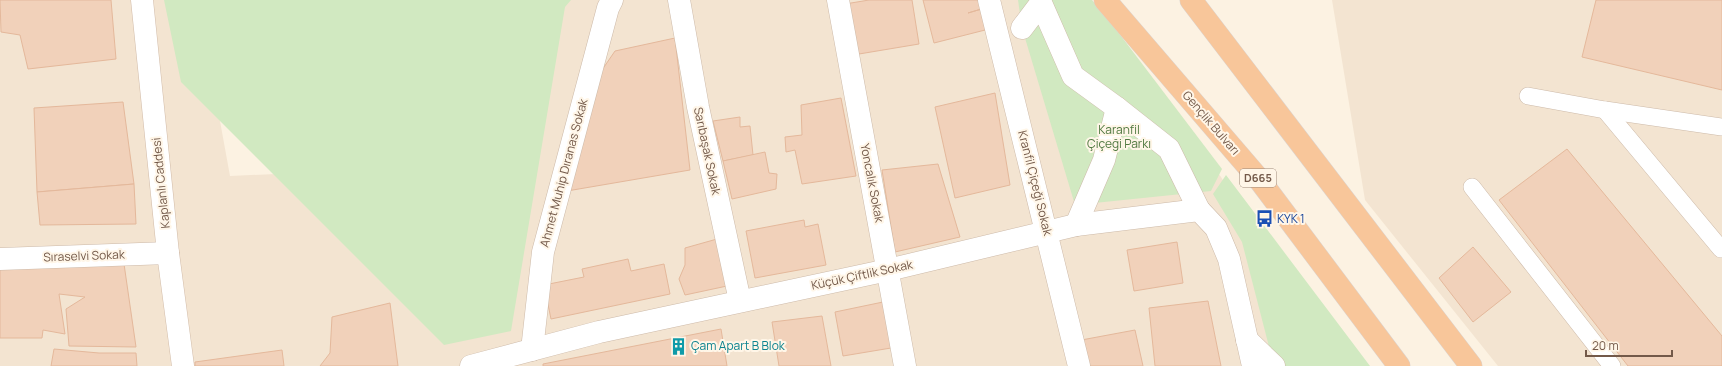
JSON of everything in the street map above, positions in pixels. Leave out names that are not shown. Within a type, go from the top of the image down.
[{"type":"highway","name":"Gençlik Bulvarı","points":[[1105,0],[1258,178],[1399,366]]},
{"type":"highway","points":[[1191,0],[1471,366]]},
{"type":"street","name":"Kaplanlı Caddesi","points":[[142,0],[168,253],[183,366]]},
{"type":"street","name":"Ahmet Muhip Dıranas Sokak","points":[[532,350],[543,252],[606,15],[612,0]]},
{"type":"street","name":"Sarıbaşak Sokak","points":[[679,0],[698,107],[740,302]]},
{"type":"street","name":"Yoncalık Sokak","points":[[838,0],[905,366]]},
{"type":"street","name":"Kranfil Çiçeği Sokak","points":[[989,0],[1079,366]]},
{"type":"street","points":[[1022,28],[1042,2],[1073,76],[1169,149],[1199,210],[1216,228],[1229,259],[1253,366]]},
{"type":"street","points":[[1076,225],[1104,160],[1117,108]]},
{"type":"street","name":"Küçük Çiftlik Sokak","points":[[473,366],[599,332],[888,270],[1076,225],[1199,210]]},
{"type":"street","name":"Sıraselvi Sokak","points":[[0,259],[168,253]]},
{"type":"street","points":[[1247,340],[1274,366]]},
{"type":"lane","points":[[1528,96],[1606,110],[1722,127]]},
{"type":"lane","points":[[1606,110],[1721,250]]},
{"type":"lane","points":[[1472,187],[1612,366]]},
{"type":"shaded area","points":[[0,0],[198,0],[230,176],[298,173],[548,0],[1092,0],[1121,36],[1221,177],[1334,366],[0,366]]},
{"type":"shaded area","points":[[1332,0],[1722,0],[1722,366],[1498,366],[1365,200]]},
{"type":"green space","points":[[164,0],[571,0],[565,7],[511,331],[444,345],[181,82]]},
{"type":"green space","name":"Karanfil Çiçeği Parkı","points":[[1018,0],[1092,0],[1222,169],[1211,191],[1075,205],[1022,28]]},
{"type":"green space","points":[[1226,175],[1370,366],[1274,366],[1242,242],[1213,194]]},
{"type":"building","points":[[0,0],[111,0],[116,59],[28,69],[20,35],[1,32]]},
{"type":"building","points":[[869,0],[912,0],[919,44],[853,55],[845,4]]},
{"type":"building","points":[[923,0],[983,0],[985,8],[988,7],[993,28],[934,43]]},
{"type":"building","points":[[1596,0],[1722,0],[1722,90],[1582,57]]},
{"type":"building","points":[[675,38],[690,170],[567,191],[602,70],[615,51]]},
{"type":"building","points":[[995,93],[1010,185],[955,198],[935,107]]},
{"type":"building","points":[[841,98],[856,176],[802,184],[795,150],[786,152],[785,137],[802,135],[801,105]]},
{"type":"building","points":[[123,102],[134,184],[37,192],[34,108]]},
{"type":"building","points":[[740,117],[740,127],[750,126],[753,155],[723,161],[713,121]]},
{"type":"building","points":[[1567,149],[1722,336],[1722,366],[1628,366],[1499,200]]},
{"type":"building","points":[[765,152],[769,173],[777,174],[776,189],[732,199],[723,161]]},
{"type":"building","points":[[938,164],[960,237],[895,252],[882,170]]},
{"type":"building","points":[[134,184],[136,224],[40,225],[37,192]]},
{"type":"building","points":[[804,220],[805,227],[818,224],[826,265],[755,278],[746,231]]},
{"type":"building","points":[[717,239],[727,286],[685,295],[679,279],[685,265],[685,248]]},
{"type":"building","points":[[1177,242],[1183,283],[1134,291],[1127,250]]},
{"type":"building","points":[[1473,247],[1511,292],[1473,322],[1439,278]]},
{"type":"building","points":[[123,257],[136,347],[69,346],[66,309],[85,297],[59,294],[65,334],[43,330],[42,338],[0,338],[0,265]]},
{"type":"building","points":[[628,259],[631,271],[664,264],[670,294],[551,319],[544,285],[584,277],[582,269]]},
{"type":"building","points":[[1208,301],[1221,366],[1155,366],[1149,308]]},
{"type":"building","points":[[883,302],[891,348],[843,356],[835,312]]},
{"type":"building","points":[[390,303],[398,366],[320,366],[330,353],[332,317]]},
{"type":"building","points":[[822,316],[831,366],[779,366],[772,322]]},
{"type":"building","name":"Çam Apart B Blok","points":[[721,329],[727,366],[543,366],[543,364]]},
{"type":"building","points":[[1135,330],[1143,366],[1083,366],[1076,341]]},
{"type":"building","points":[[54,349],[99,353],[136,353],[137,366],[51,366]]},
{"type":"building","points":[[282,350],[284,366],[195,366],[195,362]]},
{"type":"place","name":"KYK 1","points":[[1264,219]]},
{"type":"place","name":"Çam Apart B Blok","points":[[678,346]]}]
